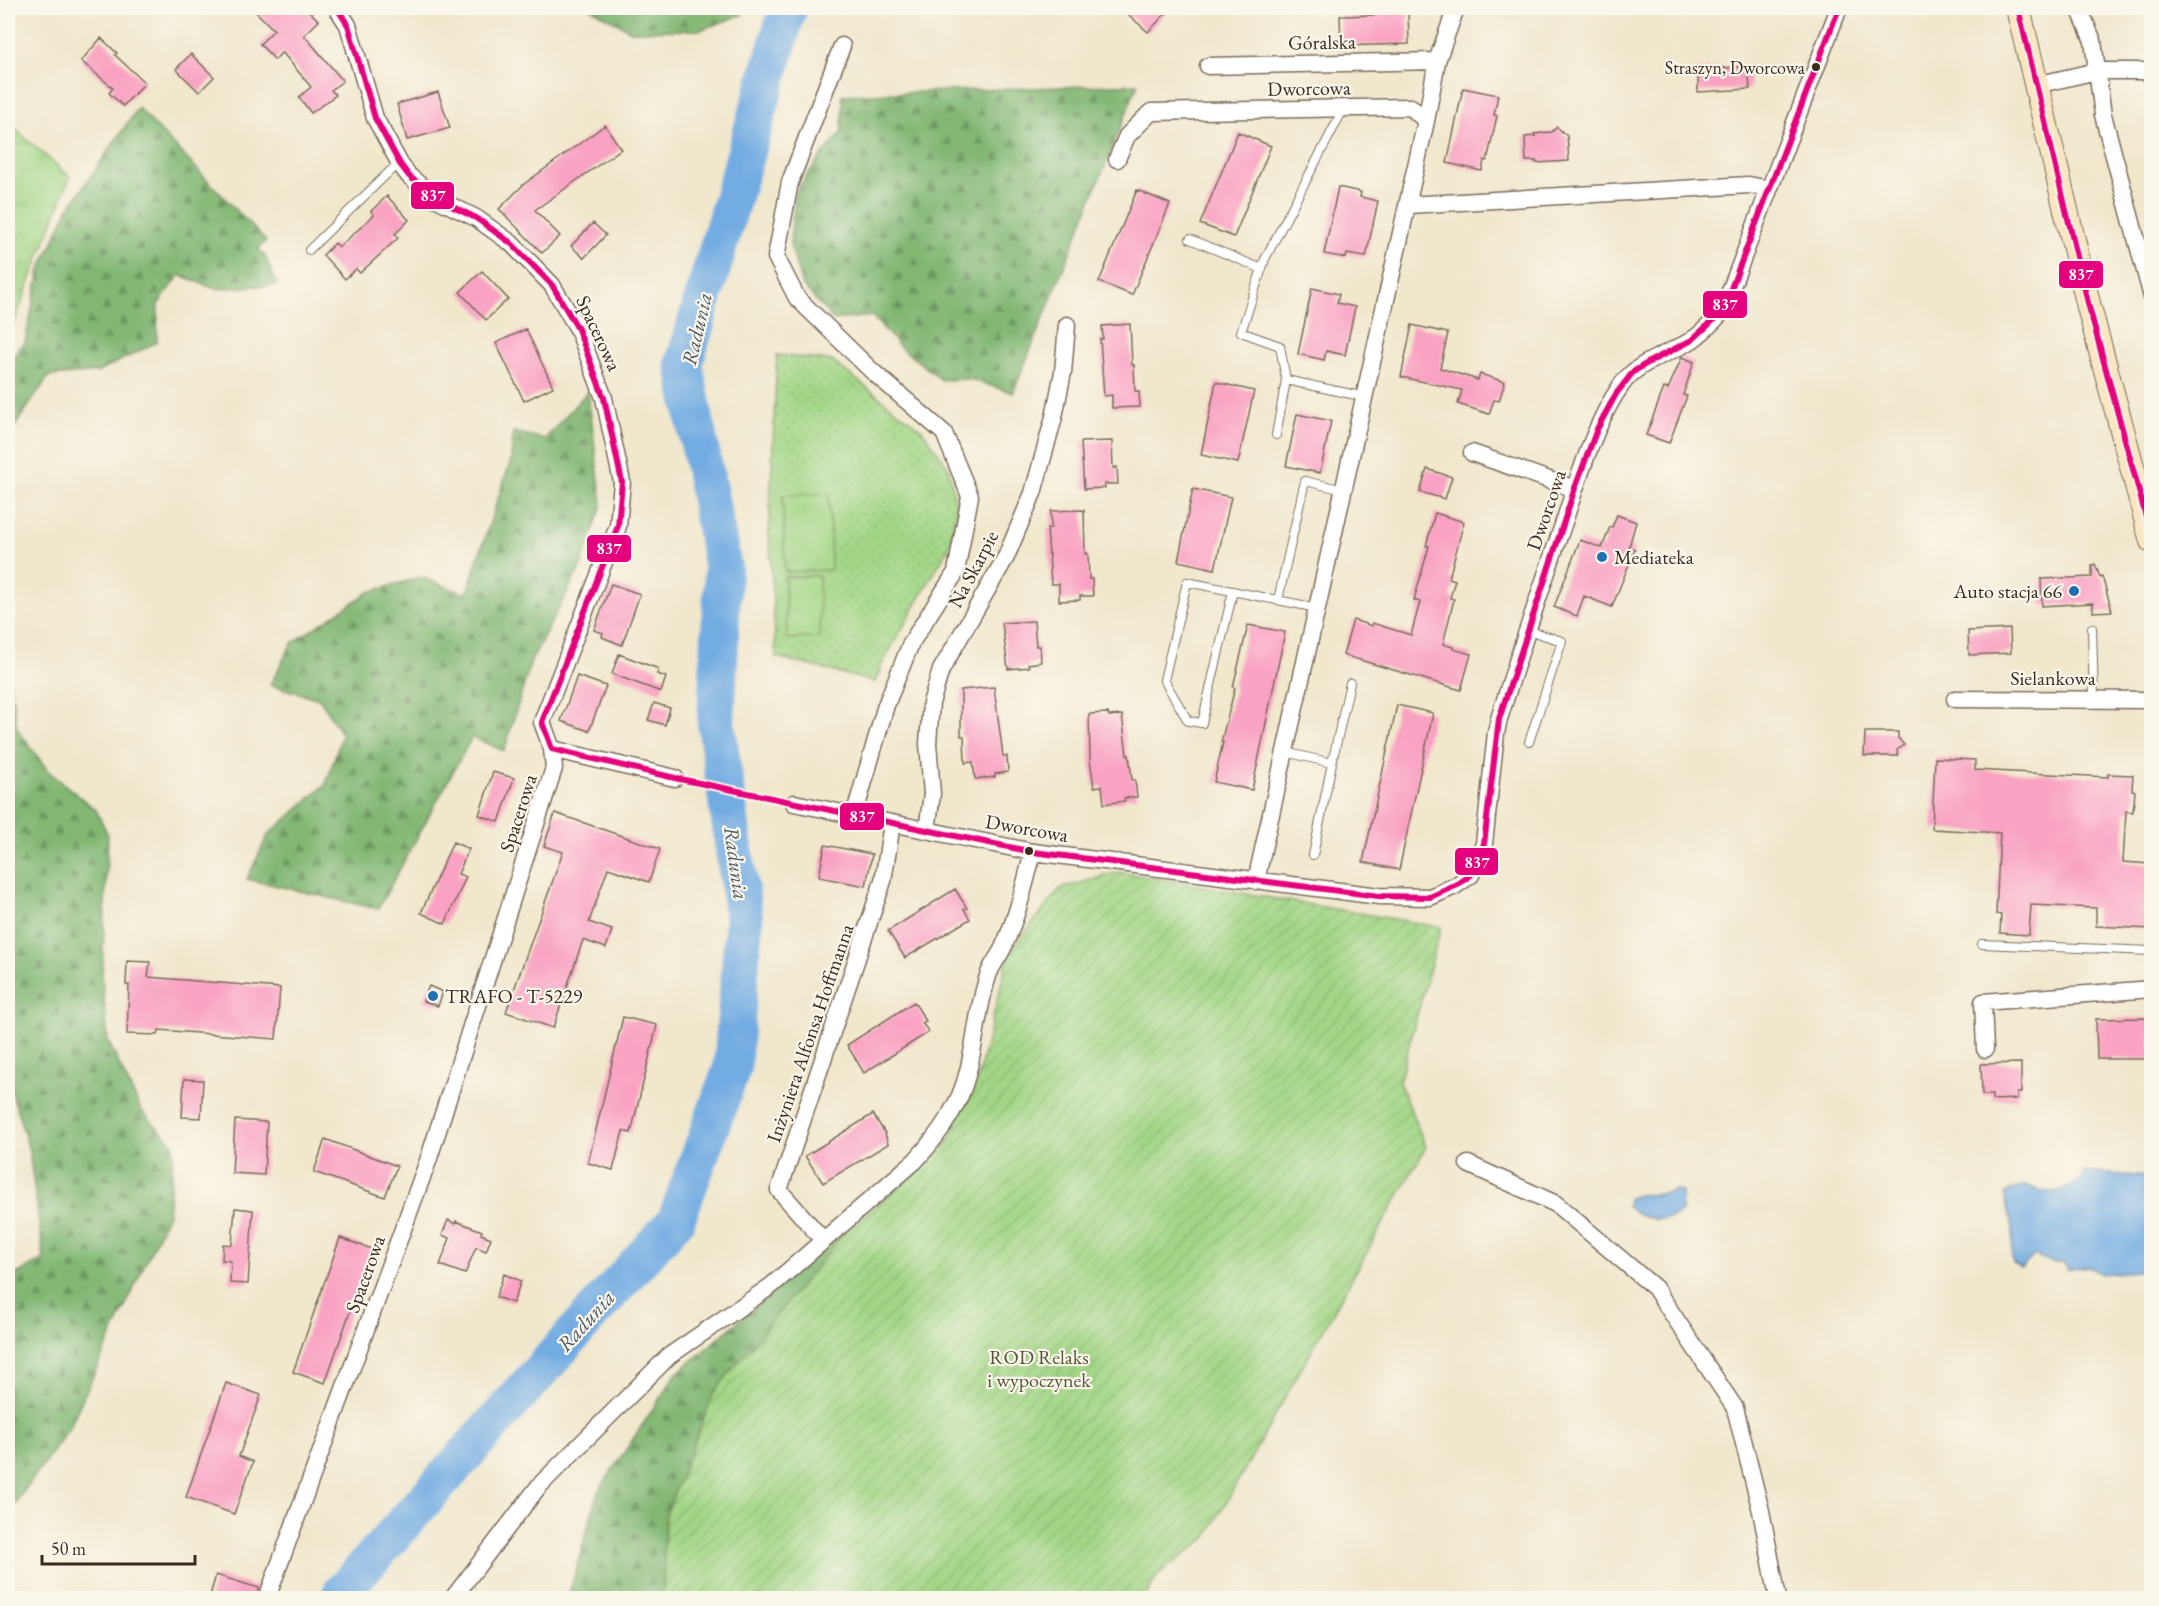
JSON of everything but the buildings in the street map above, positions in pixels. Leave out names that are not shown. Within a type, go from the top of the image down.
[{"type":"main road","points":[[2018,8],[2089,307],[2151,541]]},
{"type":"street","name":"Spacerowa","points":[[267,1599],[428,1161],[554,768],[552,749],[542,722],[618,526],[622,482],[604,398],[578,328],[552,285],[511,243],[476,218],[437,199],[409,176],[400,164],[375,118],[348,25],[338,8]]},
{"type":"street","points":[[1256,881],[1408,205],[1437,61],[1455,8]]},
{"type":"street","name":"Dworcowa","points":[[794,803],[1033,852],[1409,898],[1430,897],[1455,886],[1471,875],[1484,844],[1496,733],[1526,630],[1575,489],[1606,410],[1636,369],[1693,339],[1722,312],[1839,8]]},
{"type":"street","points":[[2079,8],[2093,41],[2103,115],[2151,297]]},
{"type":"street","points":[[842,46],[790,182],[776,257],[797,298],[872,371],[944,433],[970,496],[956,572],[911,643],[886,705],[854,816]]},
{"type":"street","name":"Góralska","points":[[1208,66],[1437,61]]},
{"type":"street","points":[[2036,85],[2097,71],[2151,71]]},
{"type":"street","name":"Dworcowa","points":[[1118,159],[1127,136],[1151,112],[1411,107],[1426,121]]},
{"type":"street","points":[[1408,205],[1749,185],[1769,189]]},
{"type":"street","name":"Na Skarpie","points":[[927,830],[932,794],[928,743],[931,703],[941,670],[1006,557],[1032,493],[1054,417],[1064,372],[1067,326]]},
{"type":"street","points":[[1472,453],[1575,489]]},
{"type":"street","name":"Sielankowa","points":[[1955,699],[2151,700]]},
{"type":"street","points":[[552,749],[675,778]]},
{"type":"street","name":"Inżyniera Alfonsa Hoffmanna","points":[[823,1240],[779,1190],[883,881],[892,824]]},
{"type":"street","points":[[453,1599],[539,1486],[669,1356],[771,1286],[915,1161],[933,1142],[967,1076],[978,1013],[988,974],[1003,948],[1018,907],[1033,852]]},
{"type":"street","points":[[1985,1049],[1983,1002],[2151,988]]},
{"type":"street","points":[[1468,1164],[1556,1204],[1655,1288],[1735,1408],[1761,1511],[1778,1599]]},
{"type":"lane","points":[[1276,435],[1286,380],[1280,346],[1241,332],[1262,269],[1344,108]]},
{"type":"lane","points":[[309,250],[400,164]]},
{"type":"lane","points":[[1190,239],[1262,269]]},
{"type":"lane","points":[[1286,380],[1365,397]]},
{"type":"lane","points":[[1278,600],[1305,482],[1344,490]]},
{"type":"lane","points":[[1233,591],[1202,723],[1188,721],[1164,680],[1186,582],[1233,591],[1278,600],[1317,609]]},
{"type":"lane","points":[[2092,628],[2094,699]]},
{"type":"lane","points":[[1526,630],[1562,641],[1529,742]]},
{"type":"lane","points":[[1313,855],[1350,684]]},
{"type":"lane","points":[[1285,752],[1332,763]]},
{"type":"lane","points":[[1982,944],[2151,951]]},
{"type":"green space","points":[[590,8],[744,8],[742,15],[700,30],[631,31]]},
{"type":"green space","points":[[1138,84],[1013,393],[970,379],[942,380],[901,348],[872,316],[834,320],[802,285],[790,244],[795,193],[815,164],[842,132],[843,95]]},
{"type":"green space","points":[[138,108],[266,241],[258,249],[265,256],[277,285],[215,289],[180,275],[158,304],[157,342],[98,372],[49,376],[8,436],[8,363],[25,342],[40,270],[68,209]]},
{"type":"green space","points":[[8,123],[70,177],[8,338]]},
{"type":"green space","points":[[777,355],[832,361],[922,430],[948,466],[957,510],[949,547],[882,664],[875,682],[776,657],[769,532]]},
{"type":"green space","points":[[588,391],[602,505],[581,566],[531,661],[504,751],[472,737],[378,909],[247,879],[268,835],[326,784],[342,735],[320,699],[270,685],[292,643],[369,592],[421,577],[466,594],[511,460],[513,432],[545,439]]},
{"type":"green space","points":[[829,494],[831,570],[785,572],[783,495]]},
{"type":"green space","points":[[819,576],[820,638],[787,639],[785,577]]},
{"type":"green space","points":[[8,672],[17,729],[48,771],[96,810],[108,835],[102,978],[108,1041],[141,1110],[174,1145],[168,1214],[69,1428],[14,1505],[8,1521],[8,1279],[44,1259],[29,1151],[8,1079]]},
{"type":"green space","name":"ROD Relaks i wypoczynek","points":[[1119,872],[1441,927],[1399,1082],[1426,1147],[1206,1538],[1159,1574],[1144,1598],[663,1598],[665,1517],[714,1392],[847,1229],[943,1150],[977,1081],[1009,953],[1060,889]]},
{"type":"green space","points":[[847,1229],[665,1517],[663,1598],[568,1598],[598,1492],[676,1374]]},
{"type":"water","points":[[2084,1172],[2151,1177],[2151,1270],[2101,1274],[2088,1266],[2068,1270],[2064,1263],[2053,1263],[2035,1255],[2021,1268],[2013,1263],[2013,1228],[2005,1194],[2025,1186],[2043,1191],[2059,1191],[2082,1179]]},
{"type":"water","points":[[1675,1190],[1682,1192],[1681,1212],[1674,1216],[1653,1219],[1627,1206],[1628,1199],[1634,1196],[1662,1194]]},
{"type":"waterway","name":"Radunia","points":[[339,1598],[676,1220],[732,1068],[744,919],[716,723],[723,568],[684,364],[788,8]]},
{"type":"transit line","name":"837","points":[[337,8],[348,25],[375,118],[400,164],[409,176],[437,199],[476,218],[511,243],[552,285],[578,329],[604,398],[622,482],[618,526],[542,722],[552,749]]},
{"type":"transit line","name":"837","points":[[552,749],[675,778],[1033,852],[1379,896],[1430,897],[1455,886],[1471,875],[1484,844],[1499,719],[1575,488],[1597,429],[1616,394],[1633,372],[1692,340],[1722,312],[1839,8]]},
{"type":"transit line","name":"837","points":[[2018,8],[2089,307],[2152,539]]},
{"type":"place","name":"Straszyn, Dworcowa","points":[[1816,67]]},
{"type":"place","name":"Mediateka","points":[[1602,557]]},
{"type":"place","name":"Auto stacja 66","points":[[2074,591]]},
{"type":"place","name":"TRAFO - T-5229","points":[[433,996]]}]
